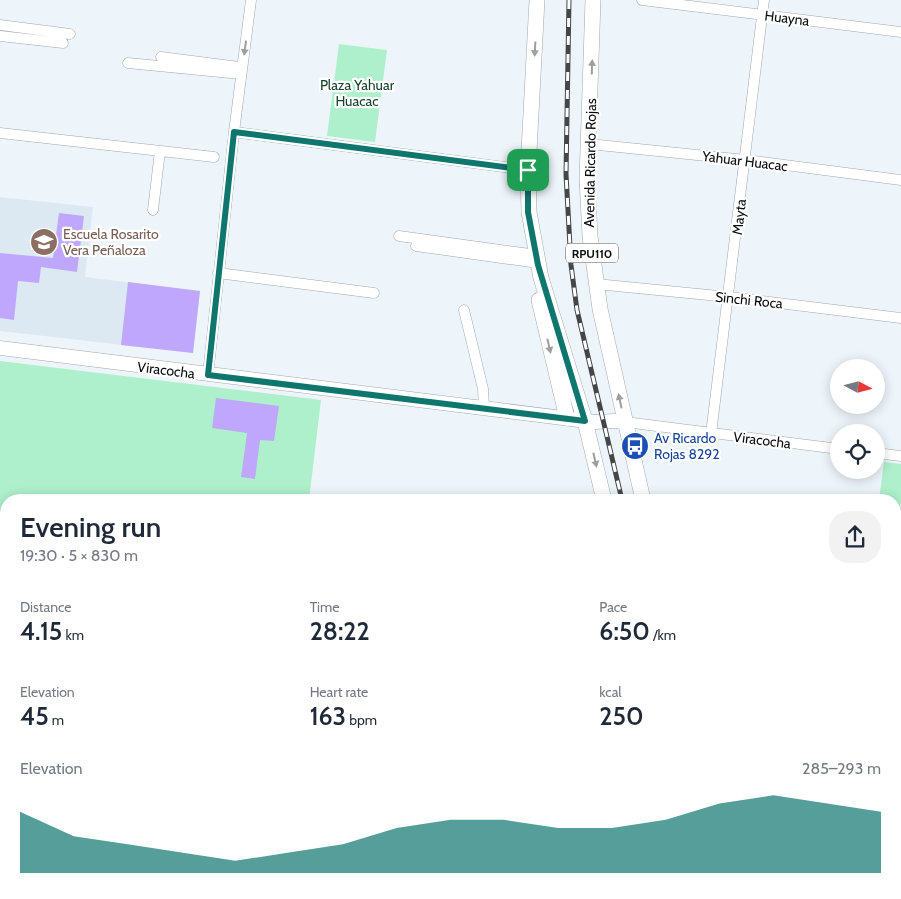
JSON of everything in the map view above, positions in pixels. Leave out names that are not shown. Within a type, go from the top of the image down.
[{"type":"main road","points":[[537,0],[528,170],[530,258],[567,418]]},
{"type":"main road","name":"Avenida Ricardo Rojas","points":[[593,0],[587,179],[588,219],[596,284],[642,494]]},
{"type":"main road","points":[[528,212],[541,278],[585,421],[603,494]]},
{"type":"main road","name":"Viracocha","points":[[0,348],[585,421],[625,422]]},
{"type":"street","points":[[208,375],[234,132],[251,0]]},
{"type":"street","name":"Huayna","points":[[642,0],[901,32]]},
{"type":"street","name":"Mayta","points":[[711,434],[746,160],[764,0]]},
{"type":"street","points":[[0,26],[70,34]]},
{"type":"street","points":[[0,36],[63,43]]},
{"type":"street","points":[[161,57],[242,71]]},
{"type":"street","points":[[128,62],[242,71]]},
{"type":"street","points":[[234,132],[528,170]]},
{"type":"street","points":[[0,133],[214,158]]},
{"type":"street","name":"Yahuar Huacac","points":[[589,144],[746,160],[901,180]]},
{"type":"street","points":[[153,210],[160,151]]},
{"type":"street","points":[[399,236],[530,258]]},
{"type":"street","points":[[416,246],[530,258]]},
{"type":"street","points":[[218,273],[374,293]]},
{"type":"street","name":"Sinchi Roca","points":[[596,284],[729,297],[901,318]]},
{"type":"street","points":[[464,310],[483,388],[484,408]]},
{"type":"street","name":"Viracocha","points":[[625,422],[830,448]]},
{"type":"street","points":[[885,454],[901,456]]},
{"type":"shaded area","name":"Escuela Rosarito Vera Peñaloza","points":[[0,197],[93,207],[85,277],[200,291],[193,353],[0,331]]},
{"type":"green space","name":"Plaza Yahuar Huacac","points":[[339,44],[387,50],[375,142],[327,136]]},
{"type":"green space","points":[[0,361],[321,400],[310,494],[0,494]]},
{"type":"green space","points":[[885,462],[901,464],[901,494],[880,494],[882,479],[885,479]]},
{"type":"building","points":[[59,213],[84,216],[77,272],[41,267],[39,283],[18,281],[14,320],[0,318],[0,253],[53,258]]},
{"type":"building","points":[[128,282],[200,291],[193,353],[121,345]]},
{"type":"building","points":[[216,398],[279,406],[274,441],[260,440],[255,479],[241,477],[247,433],[212,428]]},
{"type":"railway","points":[[569,0],[566,174],[571,265],[577,310],[621,494]]},
{"type":"place","name":"Escuela Rosarito Vera Peñaloza","points":[[44,242]]},
{"type":"place","name":"Av Ricardo Rojas 8292","points":[[635,446]]},
{"type":"route","points":[[234,132],[528,170],[528,212],[538,265],[585,421],[208,375],[234,132]]}]
